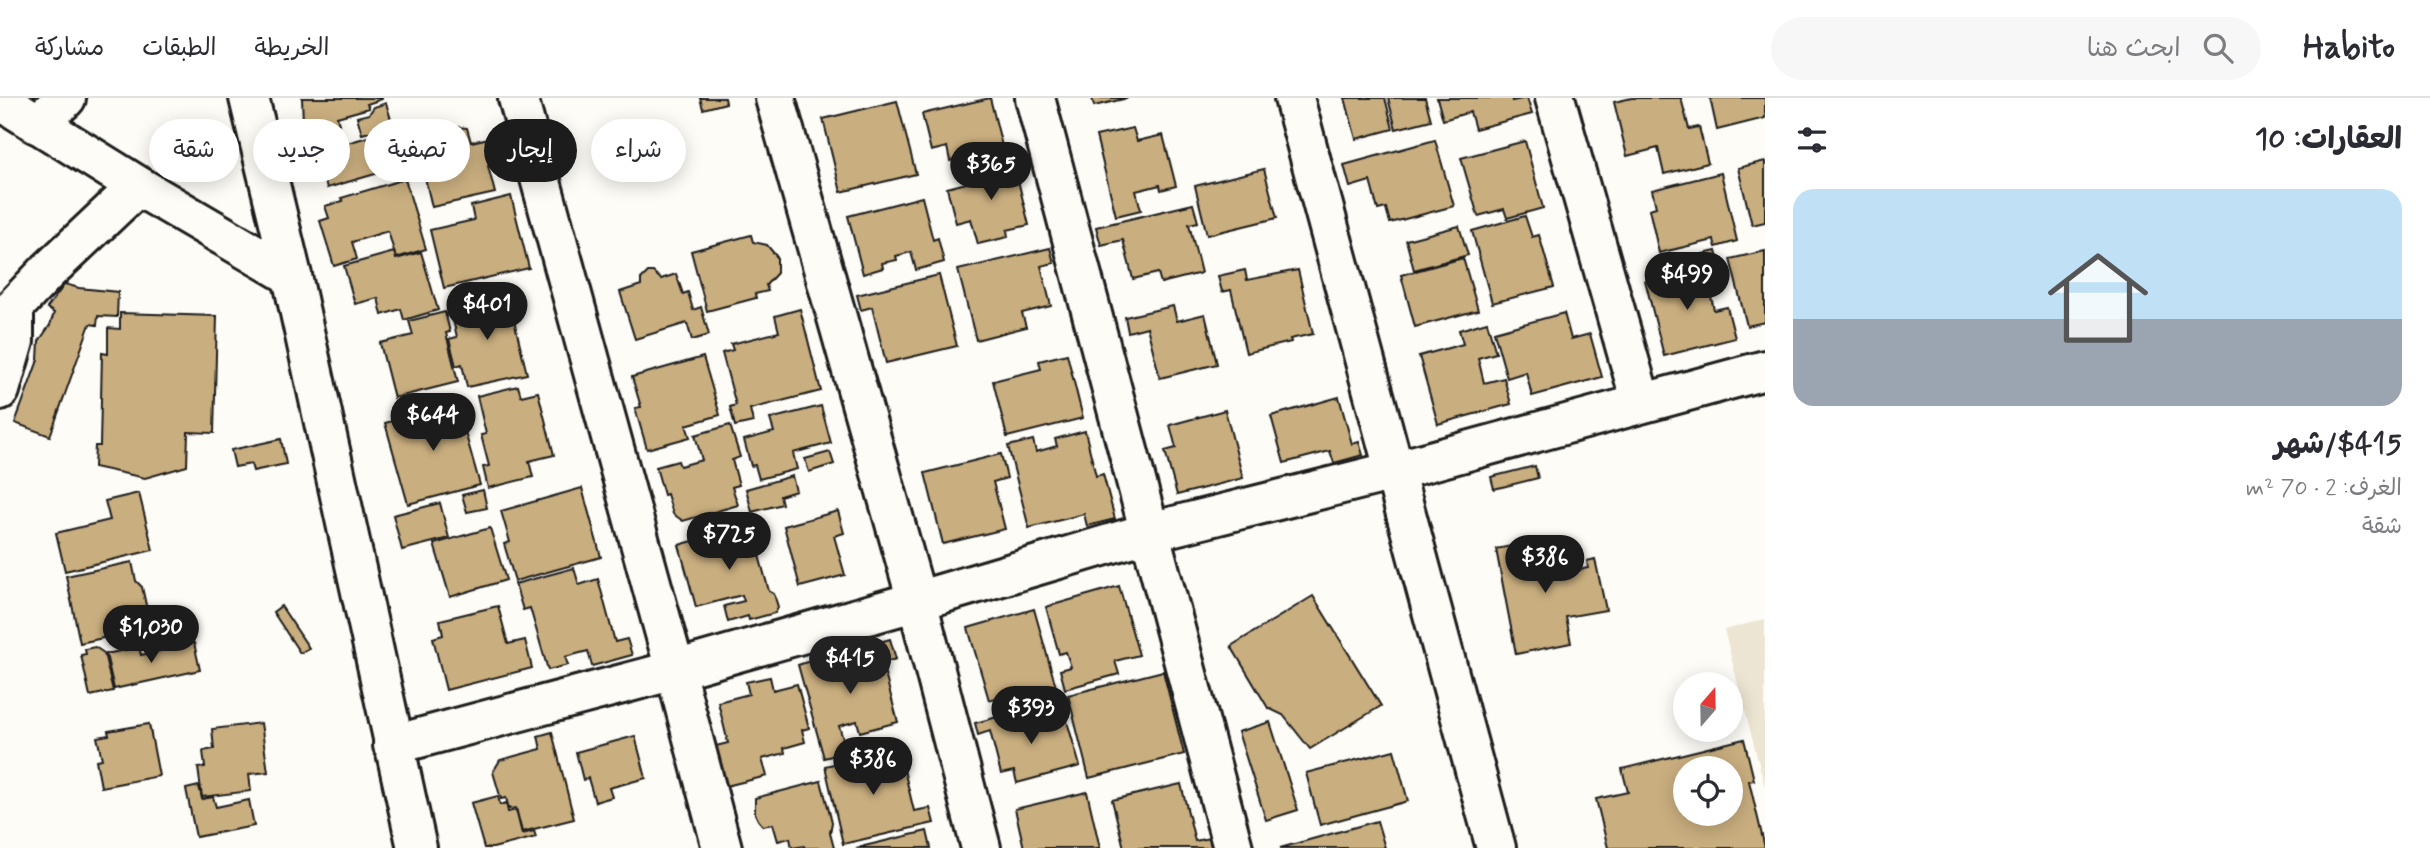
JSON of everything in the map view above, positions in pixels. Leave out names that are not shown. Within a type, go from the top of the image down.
[{"type":"street","points":[[37,124],[66,98]]},
{"type":"street","points":[[249,98],[292,276],[416,848]]},
{"type":"street","points":[[519,98],[722,848]]},
{"type":"street","points":[[775,98],[917,601],[981,848]]},
{"type":"street","points":[[1035,98],[1233,848]]},
{"type":"street","points":[[1293,98],[1496,848]]},
{"type":"street","points":[[1555,98],[1642,402]]},
{"type":"street","points":[[0,100],[138,186],[292,276]]},
{"type":"street","points":[[0,390],[14,341],[14,307],[138,186]]},
{"type":"street","points":[[393,745],[675,670],[1150,532],[1394,471],[1765,370]]},
{"type":"shaded area","points":[[1765,619],[1765,787],[1743,703],[1743,672],[1735,672],[1724,630]]},
{"type":"building","points":[[302,98],[382,98],[367,104],[369,108],[338,119],[303,119]]},
{"type":"building","points":[[700,98],[725,98],[726,103],[703,109]]},
{"type":"building","points":[[990,98],[1005,158],[980,164],[977,154],[950,161],[947,147],[931,151],[922,114]]},
{"type":"building","points":[[1092,98],[1128,98],[1094,106]]},
{"type":"building","points":[[1345,98],[1385,98],[1393,129],[1356,139]]},
{"type":"building","points":[[1388,98],[1425,98],[1431,120],[1396,129]]},
{"type":"building","points":[[1437,98],[1511,98],[1512,101],[1527,98],[1532,114],[1475,129],[1470,112],[1443,120]]},
{"type":"building","points":[[1632,98],[1681,98],[1689,129],[1699,127],[1708,163],[1664,174],[1658,148],[1627,156],[1614,102]]},
{"type":"building","points":[[1710,98],[1765,98],[1765,118],[1717,130]]},
{"type":"building","points":[[897,101],[916,174],[841,192],[823,119]]},
{"type":"building","points":[[386,103],[391,119],[364,119],[362,134],[357,117],[369,114],[374,107]]},
{"type":"building","points":[[1133,128],[1137,141],[1163,135],[1176,186],[1161,190],[1160,185],[1136,191],[1141,210],[1116,216],[1096,136]]},
{"type":"building","points":[[364,138],[364,177],[350,181],[350,142]]},
{"type":"building","points":[[470,138],[471,142],[484,139],[484,182],[492,182],[495,193],[432,207],[426,182],[470,182]]},
{"type":"building","points":[[1435,140],[1454,206],[1390,223],[1386,208],[1378,210],[1370,181],[1350,187],[1344,165]]},
{"type":"building","points":[[1525,141],[1543,208],[1507,218],[1504,209],[1478,216],[1461,158]]},
{"type":"building","points":[[1013,160],[1029,225],[1007,230],[1008,237],[978,244],[971,219],[956,223],[947,188],[978,180],[976,170]]},
{"type":"building","points":[[1765,161],[1765,222],[1752,225],[1738,168]]},
{"type":"building","points":[[1264,169],[1277,218],[1207,235],[1195,186]]},
{"type":"building","points":[[1721,173],[1737,241],[1716,247],[1714,240],[1659,253],[1649,209],[1656,207],[1652,190]]},
{"type":"building","points":[[325,182],[348,182],[327,188]]},
{"type":"building","points":[[395,182],[406,182],[426,249],[396,258],[388,231],[352,242],[357,259],[334,266],[320,221],[329,218],[325,206],[343,201],[341,198]]},
{"type":"building","points":[[511,196],[529,268],[444,288],[430,230],[474,220],[471,206]]},
{"type":"building","points":[[922,197],[933,240],[938,238],[944,262],[916,270],[911,252],[896,256],[897,260],[882,263],[883,268],[863,274],[848,216]]},
{"type":"building","points":[[1193,204],[1198,222],[1189,224],[1201,273],[1161,283],[1158,273],[1133,279],[1123,240],[1101,245],[1096,227]]},
{"type":"building","points":[[1525,216],[1532,237],[1539,235],[1554,287],[1492,303],[1472,231]]},
{"type":"building","points":[[1459,226],[1468,255],[1414,270],[1406,240]]},
{"type":"building","points":[[751,235],[753,242],[767,245],[777,257],[777,273],[766,285],[768,291],[755,294],[756,298],[707,311],[691,251]]},
{"type":"building","points":[[1050,248],[1054,263],[1041,266],[1051,306],[1022,313],[1026,327],[976,340],[958,270]]},
{"type":"building","points":[[1716,251],[1724,282],[1711,286],[1703,254]]},
{"type":"building","points":[[1765,251],[1765,322],[1747,326],[1730,259]]},
{"type":"building","points":[[394,252],[396,259],[421,252],[438,310],[404,320],[401,309],[382,315],[378,298],[355,304],[344,266]]},
{"type":"building","points":[[1463,258],[1478,310],[1415,327],[1401,275]]},
{"type":"building","points":[[1704,265],[1714,310],[1727,307],[1735,338],[1664,356],[1645,280]]},
{"type":"building","points":[[1245,270],[1247,280],[1298,270],[1313,334],[1246,353],[1231,290],[1222,292],[1218,276]]},
{"type":"building","points":[[648,272],[653,272],[661,279],[676,274],[683,294],[688,292],[693,310],[701,307],[709,335],[692,340],[687,323],[635,339],[620,292],[641,285],[641,279]]},
{"type":"building","points":[[939,275],[957,346],[886,363],[872,307],[861,310],[857,295]]},
{"type":"building","points":[[65,284],[118,292],[117,317],[98,316],[97,325],[90,324],[50,436],[15,423],[38,360],[39,341],[50,325],[54,313],[47,308]]},
{"type":"building","points":[[508,295],[527,374],[467,387],[462,364],[456,366],[449,339],[457,337],[451,311]]},
{"type":"building","points":[[1173,306],[1177,321],[1205,314],[1217,364],[1160,378],[1147,327],[1128,332],[1125,317]]},
{"type":"building","points":[[800,309],[821,391],[750,409],[753,422],[735,426],[730,407],[736,405],[722,353],[733,350],[731,344],[779,332],[775,316]]},
{"type":"building","points":[[445,312],[450,332],[446,333],[458,382],[394,398],[380,343],[413,335],[409,321]]},
{"type":"building","points":[[120,313],[217,316],[214,433],[188,432],[187,466],[145,478],[94,467],[95,446],[100,446],[102,353],[108,354],[108,328],[120,329]]},
{"type":"building","points":[[1564,313],[1571,339],[1590,334],[1602,377],[1532,396],[1526,372],[1507,378],[1494,332]]},
{"type":"building","points":[[1487,322],[1496,353],[1478,358],[1484,383],[1504,378],[1511,404],[1438,424],[1419,356],[1463,344],[1459,330]]},
{"type":"building","points":[[1067,354],[1083,418],[1007,437],[993,381],[1041,369],[1039,361]]},
{"type":"building","points":[[703,357],[720,415],[686,425],[690,437],[647,449],[635,408],[641,407],[632,377]]},
{"type":"building","points":[[518,386],[521,396],[538,392],[554,455],[529,461],[533,477],[488,488],[483,467],[489,466],[481,435],[486,434],[477,396]]},
{"type":"building","points":[[1339,397],[1352,444],[1359,442],[1363,455],[1334,463],[1330,451],[1284,463],[1271,416]]},
{"type":"building","points":[[463,402],[468,420],[462,421],[480,485],[408,504],[385,423]]},
{"type":"building","points":[[821,406],[831,443],[793,453],[797,469],[759,479],[755,465],[751,466],[744,440],[774,432],[770,419]]},
{"type":"building","points":[[1225,410],[1243,478],[1177,495],[1165,451],[1176,448],[1170,425]]},
{"type":"building","points":[[730,425],[740,457],[732,460],[739,485],[732,487],[738,505],[683,521],[673,514],[656,467],[678,461],[680,466],[702,460],[695,435]]},
{"type":"building","points":[[1085,431],[1096,476],[1103,474],[1115,519],[1087,526],[1084,514],[1029,528],[1008,446],[1033,440],[1036,452],[1057,446],[1055,439]]},
{"type":"building","points":[[281,439],[286,464],[253,471],[251,464],[235,467],[231,450]]},
{"type":"building","points":[[830,452],[834,464],[809,472],[805,459]]},
{"type":"building","points":[[1001,454],[1007,478],[993,482],[1005,529],[943,544],[925,473]]},
{"type":"building","points":[[1535,466],[1538,478],[1494,489],[1491,477]]},
{"type":"building","points":[[792,476],[796,491],[780,496],[782,504],[752,512],[746,489]]},
{"type":"building","points":[[582,488],[601,557],[515,581],[504,544],[510,542],[501,511]]},
{"type":"building","points":[[483,490],[487,508],[467,512],[462,495]]},
{"type":"building","points":[[139,493],[153,550],[65,571],[56,533],[110,520],[105,501]]},
{"type":"building","points":[[440,503],[449,538],[402,550],[393,515]]},
{"type":"building","points":[[838,511],[844,533],[834,536],[845,575],[800,587],[784,526]]},
{"type":"building","points":[[749,520],[769,591],[774,594],[778,607],[775,613],[749,620],[748,616],[728,622],[724,606],[744,601],[742,595],[696,607],[679,545],[721,533],[719,527]]},
{"type":"building","points":[[490,528],[506,580],[450,597],[434,544]]},
{"type":"building","points":[[1552,538],[1559,574],[1588,568],[1587,561],[1595,559],[1606,610],[1566,617],[1571,643],[1516,654],[1496,549]]},
{"type":"building","points":[[132,562],[136,581],[142,587],[148,614],[133,617],[135,631],[80,643],[66,576]]},
{"type":"building","points":[[574,568],[579,585],[598,579],[615,642],[627,639],[632,655],[592,666],[588,651],[565,657],[568,665],[548,670],[530,608],[523,610],[515,584]]},
{"type":"building","points":[[1119,586],[1139,655],[1115,661],[1119,674],[1065,689],[1060,670],[1071,667],[1066,652],[1059,654],[1046,607]]},
{"type":"building","points":[[1313,596],[1381,706],[1310,749],[1283,715],[1268,708],[1231,646]]},
{"type":"building","points":[[281,606],[309,648],[300,653],[273,612]]},
{"type":"building","points":[[498,606],[508,644],[525,640],[532,668],[446,690],[433,638],[443,635],[440,620]]},
{"type":"building","points":[[1034,609],[1058,694],[1028,703],[1026,696],[1013,693],[989,700],[968,628]]},
{"type":"building","points":[[890,639],[896,659],[882,663],[898,722],[860,732],[857,721],[839,726],[847,752],[824,758],[798,665],[813,660],[818,677],[852,668],[848,651]]},
{"type":"building","points":[[194,643],[200,670],[114,689],[106,654],[139,647],[141,655]]},
{"type":"building","points":[[95,647],[104,653],[113,691],[90,696],[81,655],[86,654],[85,649]]},
{"type":"building","points":[[1163,671],[1184,754],[1089,778],[1068,695]]},
{"type":"building","points":[[770,677],[773,690],[797,684],[809,728],[802,730],[805,742],[784,748],[785,753],[762,759],[767,776],[726,786],[716,746],[728,743],[718,702],[749,694],[746,682]]},
{"type":"building","points":[[1016,712],[1020,724],[1035,719],[1037,725],[1066,718],[1080,766],[1017,783],[1014,771],[1001,774],[990,731],[978,735],[975,723]]},
{"type":"building","points":[[1270,722],[1298,810],[1266,820],[1238,732]]},
{"type":"building","points":[[261,723],[268,772],[249,774],[251,791],[202,797],[198,768],[205,767],[203,751],[214,749],[212,729]]},
{"type":"building","points":[[149,724],[159,776],[101,787],[96,760],[102,759],[97,737],[109,735],[108,731]]},
{"type":"building","points":[[552,732],[574,819],[522,832],[516,808],[509,809],[506,798],[501,799],[493,772],[500,760],[541,749],[538,736]]},
{"type":"building","points":[[635,736],[646,778],[609,788],[612,797],[595,802],[588,778],[583,780],[576,752]]},
{"type":"building","points":[[1744,739],[1754,780],[1749,781],[1765,848],[1608,848],[1596,799],[1628,792],[1622,769],[1673,756],[1673,826],[1743,826],[1743,756],[1675,756],[1732,742],[1743,742]]},
{"type":"building","points":[[899,749],[914,811],[930,808],[934,823],[843,844],[825,766]]},
{"type":"building","points":[[1394,750],[1408,801],[1320,825],[1306,773]]},
{"type":"building","points":[[821,781],[832,822],[830,833],[834,848],[792,848],[790,838],[778,841],[773,824],[763,826],[758,820],[755,798]]},
{"type":"building","points":[[1181,784],[1195,841],[1214,837],[1216,848],[1124,848],[1112,800]]},
{"type":"building","points":[[199,786],[202,799],[213,797],[216,807],[249,800],[254,826],[196,837],[186,789]]},
{"type":"building","points":[[1087,792],[1100,848],[1024,848],[1015,809]]},
{"type":"building","points":[[498,796],[500,805],[506,803],[508,812],[516,810],[522,834],[534,831],[536,837],[484,848],[471,803]]},
{"type":"building","points":[[1377,821],[1385,848],[1280,848]]},
{"type":"building","points":[[927,831],[931,848],[856,848]]}]
